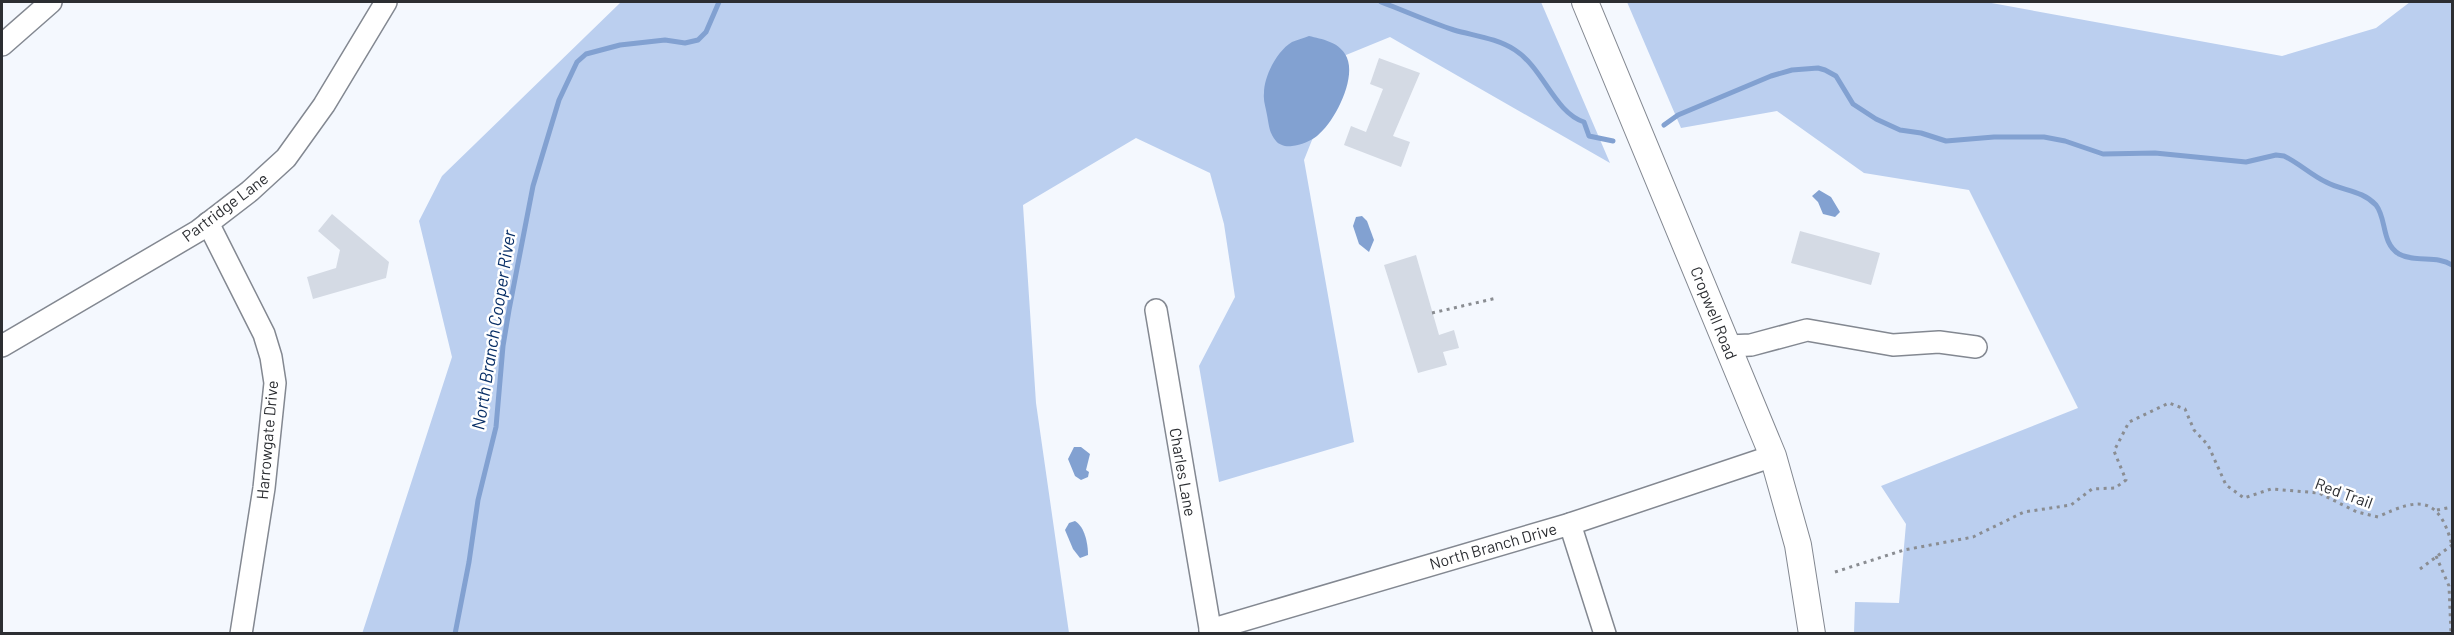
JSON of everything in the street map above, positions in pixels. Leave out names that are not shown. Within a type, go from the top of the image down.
[{"type":"street","points":[[2,45],[51,2]]},
{"type":"street","name":"Partridge Lane","points":[[2,346],[208,223],[250,191],[286,158],[324,105],[386,2]]},
{"type":"street","name":"Cropwell Road","points":[[1585,2],[1773,456],[1798,545],[1812,633]]},
{"type":"street","name":"Harrowgate Drive","points":[[208,223],[264,334],[275,383],[264,488],[241,633]]},
{"type":"street","name":"Charles Lane","points":[[1156,310],[1211,632]]},
{"type":"street","points":[[1728,346],[1751,345],[1807,330],[1893,345],[1939,342],[1976,347]]},
{"type":"street","name":"North Branch Drive","points":[[1211,632],[1570,524],[1773,456]]},
{"type":"street","points":[[1570,524],[1605,633]]},
{"type":"path","points":[[1432,314],[1497,298]]},
{"type":"path","name":"Red Trail","points":[[1835,572],[1904,550],[1973,537],[2024,512],[2071,505],[2092,489],[2115,489],[2126,480],[2114,451],[2129,422],[2169,403],[2185,409],[2194,430],[2208,445],[2226,485],[2244,498],[2271,489],[2319,493],[2357,512],[2378,517],[2397,508],[2417,503],[2437,510]]},
{"type":"path","points":[[2420,569],[2452,545],[2448,528],[2437,510],[2452,507]]},
{"type":"path","points":[[2436,556],[2449,586],[2451,633]]},
{"type":"shaded area","points":[[621,2],[1541,2],[1610,163],[1390,37],[1346,55],[1304,160],[1354,442],[1219,482],[1199,366],[1235,297],[1224,224],[1210,173],[1136,138],[1023,205],[1036,403],[1069,633],[362,634],[452,357],[419,221],[442,176]]},
{"type":"shaded area","points":[[1627,2],[1986,2],[2282,56],[2376,28],[2410,2],[2452,2],[2452,633],[1854,633],[1855,602],[1899,603],[1906,524],[1881,486],[2078,408],[1969,190],[1864,173],[1777,111],[1681,128]]},
{"type":"shaded area","points":[[1309,36],[1329,42],[1342,50],[1349,63],[1347,85],[1331,120],[1315,138],[1306,143],[1285,146],[1277,142],[1271,132],[1264,102],[1266,79],[1272,64],[1286,46]]},
{"type":"shaded area","points":[[1819,190],[1831,197],[1840,212],[1835,217],[1823,214],[1818,202],[1812,196]]},
{"type":"shaded area","points":[[1362,216],[1367,221],[1374,240],[1369,252],[1359,244],[1353,226],[1356,217]]},
{"type":"shaded area","points":[[1074,447],[1081,447],[1090,454],[1086,470],[1089,472],[1088,477],[1081,480],[1075,476],[1068,459]]},
{"type":"shaded area","points":[[1075,521],[1084,531],[1087,546],[1088,555],[1080,558],[1073,549],[1065,530],[1069,523]]},
{"type":"building","points":[[1379,58],[1420,73],[1393,136],[1410,142],[1401,167],[1344,145],[1351,126],[1366,132],[1383,89],[1370,84]]},
{"type":"building","points":[[332,214],[389,262],[386,278],[313,299],[307,277],[336,268],[340,250],[318,231]]},
{"type":"building","points":[[1800,231],[1880,253],[1871,285],[1791,263]]},
{"type":"building","points":[[1416,255],[1439,335],[1454,330],[1459,348],[1443,352],[1447,365],[1418,373],[1384,265]]},
{"type":"waterway","name":"North Branch Cooper River","points":[[455,634],[478,500],[496,427],[503,346],[533,186],[559,100],[577,62],[586,54],[620,45],[665,40],[685,43],[698,40],[706,32],[719,2]]},
{"type":"waterway","name":"North Branch Cooper River","points":[[1381,2],[1445,27],[1485,38],[1515,50],[1534,68],[1565,109],[1584,122],[1589,136],[1613,141]]},
{"type":"waterway","name":"North Branch Cooper River","points":[[1664,125],[1678,115],[1771,76],[1792,70],[1818,68],[1836,76],[1853,104],[1876,119],[1900,130],[1921,133],[1946,141],[1994,137],[2044,137],[2065,141],[2103,154],[2155,153],[2246,162],[2276,155],[2284,156],[2326,182],[2371,200],[2382,217],[2389,244],[2399,254],[2412,258],[2440,260],[2452,265]]}]
